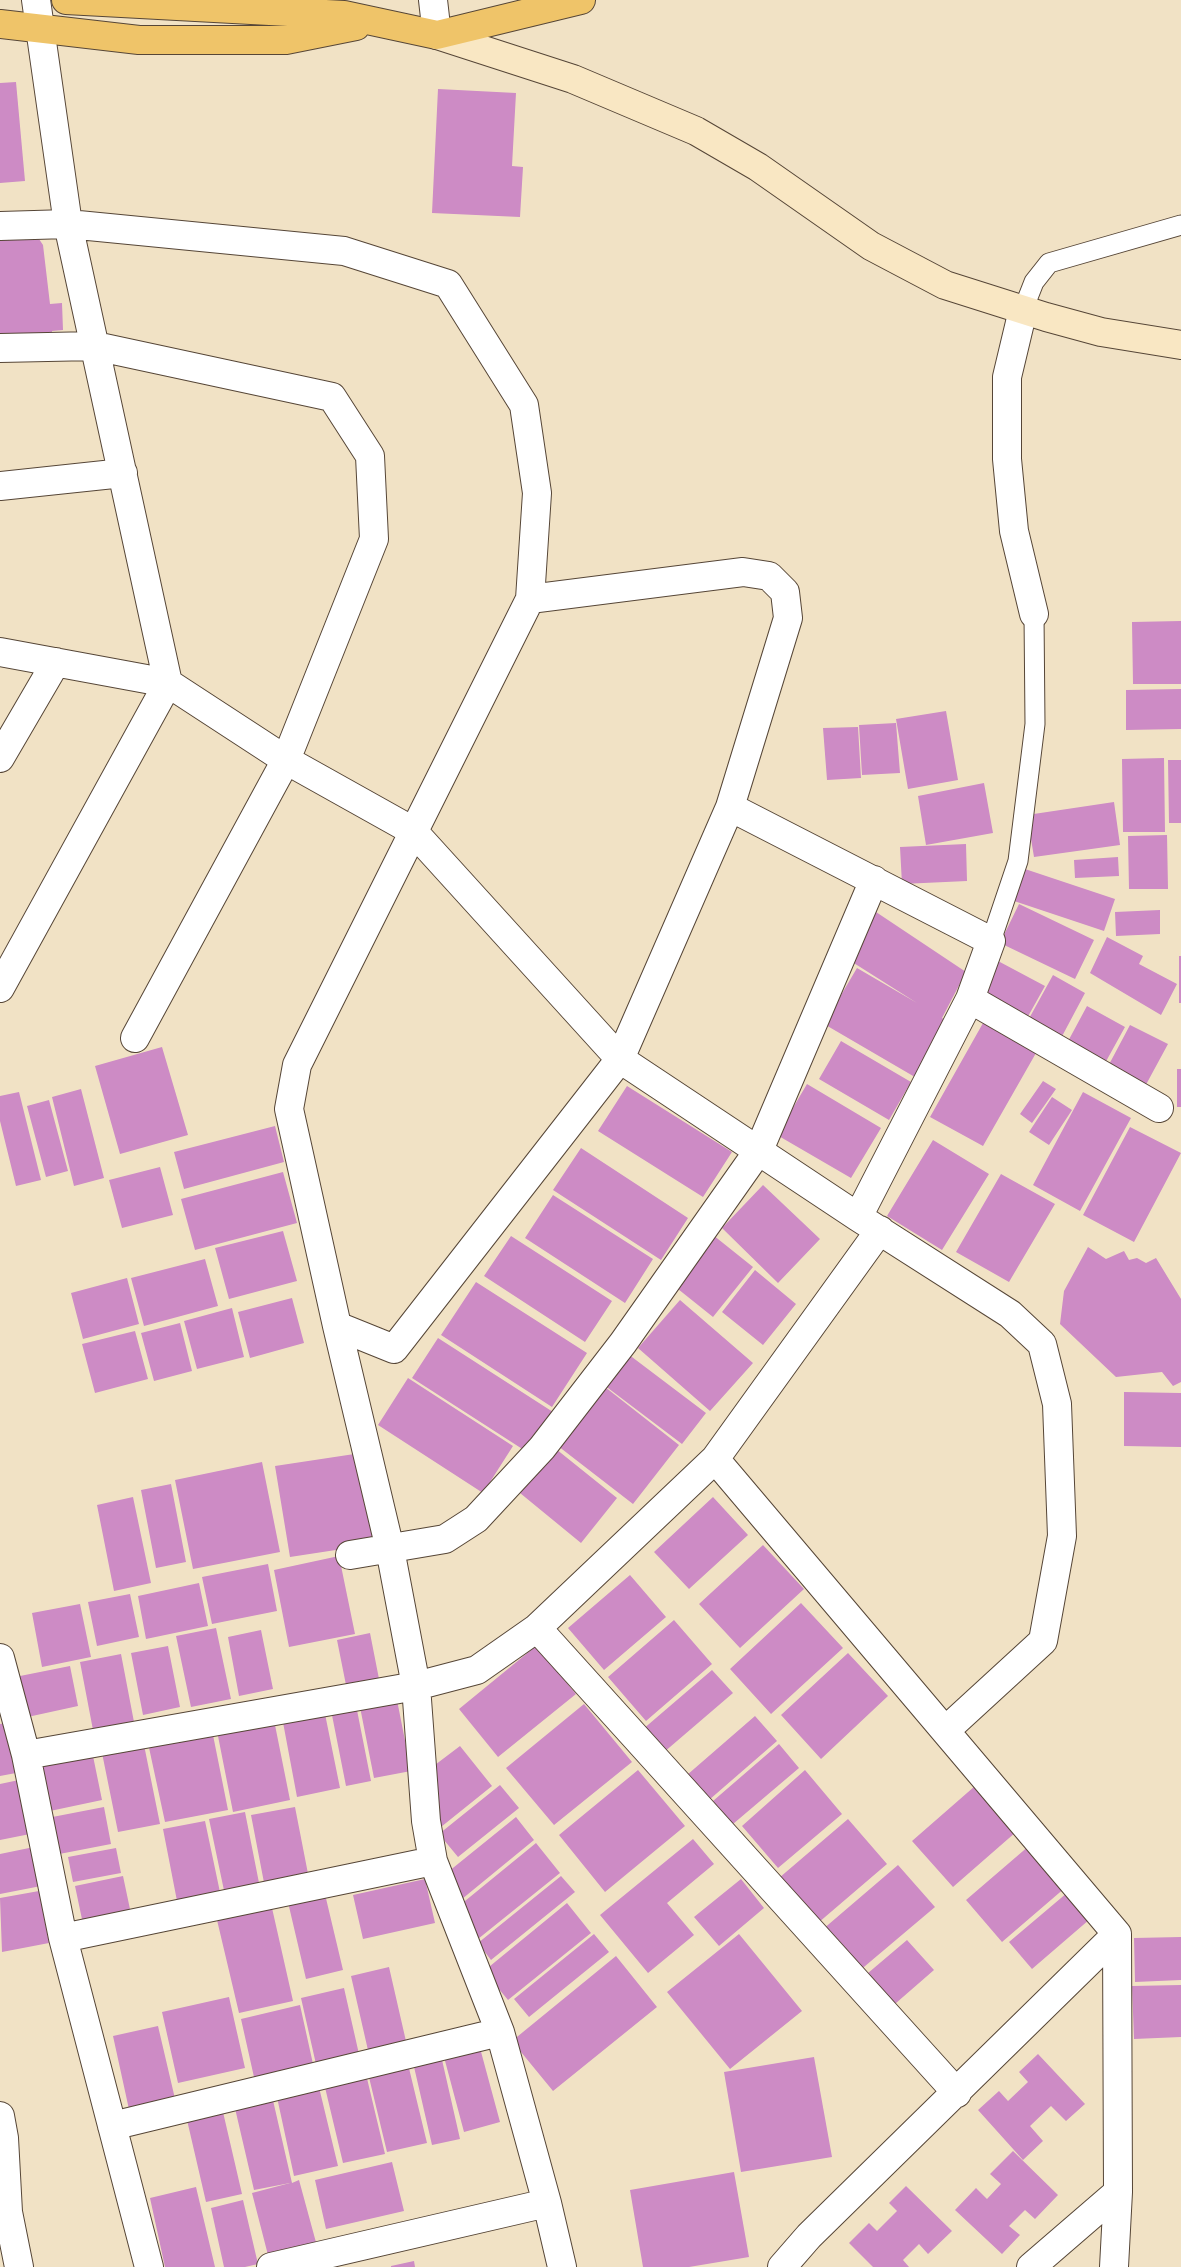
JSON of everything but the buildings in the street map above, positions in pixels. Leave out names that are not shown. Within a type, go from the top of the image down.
[{"type":"main road","points":[[66,0],[344,15],[437,35],[573,79],[696,131],[758,167],[872,246],[944,284],[1023,310],[1100,332],[1181,345]]},
{"type":"main road","points":[[437,35],[581,0]]},
{"type":"main road","points":[[0,24],[139,40],[286,40],[377,21]]},
{"type":"street","points":[[0,988],[168,683],[68,224],[36,0]]},
{"type":"street","points":[[433,0],[437,35]]},
{"type":"street","points":[[0,226],[68,224],[344,252],[448,284],[524,405],[537,493],[530,599],[297,1065],[289,1109],[337,1326],[390,1549],[416,1686],[426,1822],[433,1861],[500,2032],[547,2203],[562,2267]]},
{"type":"street","points":[[1023,310],[1008,377],[1007,459],[1014,531],[1034,614]]},
{"type":"street","points":[[0,348],[95,346],[332,397],[370,456],[374,539],[286,760],[135,1038]]},
{"type":"street","points":[[0,486],[123,473]]},
{"type":"street","points":[[337,1326],[394,1349],[620,1059],[730,807],[788,618],[785,592],[769,576],[742,572],[530,599]]},
{"type":"street","points":[[0,652],[168,683],[286,760],[413,831],[620,1059],[1010,1314],[1042,1344],[1058,1404],[1062,1536],[1043,1641],[946,1730]]},
{"type":"street","points":[[0,758],[56,662]]},
{"type":"street","points":[[26,1755],[416,1686],[477,1670],[537,1628],[715,1459],[869,1223],[970,999],[991,941],[730,807]]},
{"type":"street","points":[[350,1555],[445,1539],[476,1519],[542,1448],[623,1343],[759,1150],[874,880]]},
{"type":"street","points":[[970,999],[1159,1108]]},
{"type":"street","points":[[715,1459],[1117,1934],[1118,2192],[1114,2267]]},
{"type":"street","points":[[537,1628],[957,2092]]},
{"type":"street","points":[[0,1658],[26,1755],[63,1938],[149,2267]]},
{"type":"street","points":[[63,1938],[433,1861]]},
{"type":"street","points":[[782,2267],[809,2236],[1117,1934]]},
{"type":"street","points":[[112,2126],[500,2032]]},
{"type":"street","points":[[0,2116],[4,2138],[8,2212],[19,2267]]},
{"type":"street","points":[[1031,2267],[1118,2192]]},
{"type":"street","points":[[271,2267],[547,2203]]},
{"type":"lane","points":[[1023,310],[1034,282],[1049,263],[1181,226]]},
{"type":"lane","points":[[991,941],[1018,862],[1035,724],[1034,614]]}]
